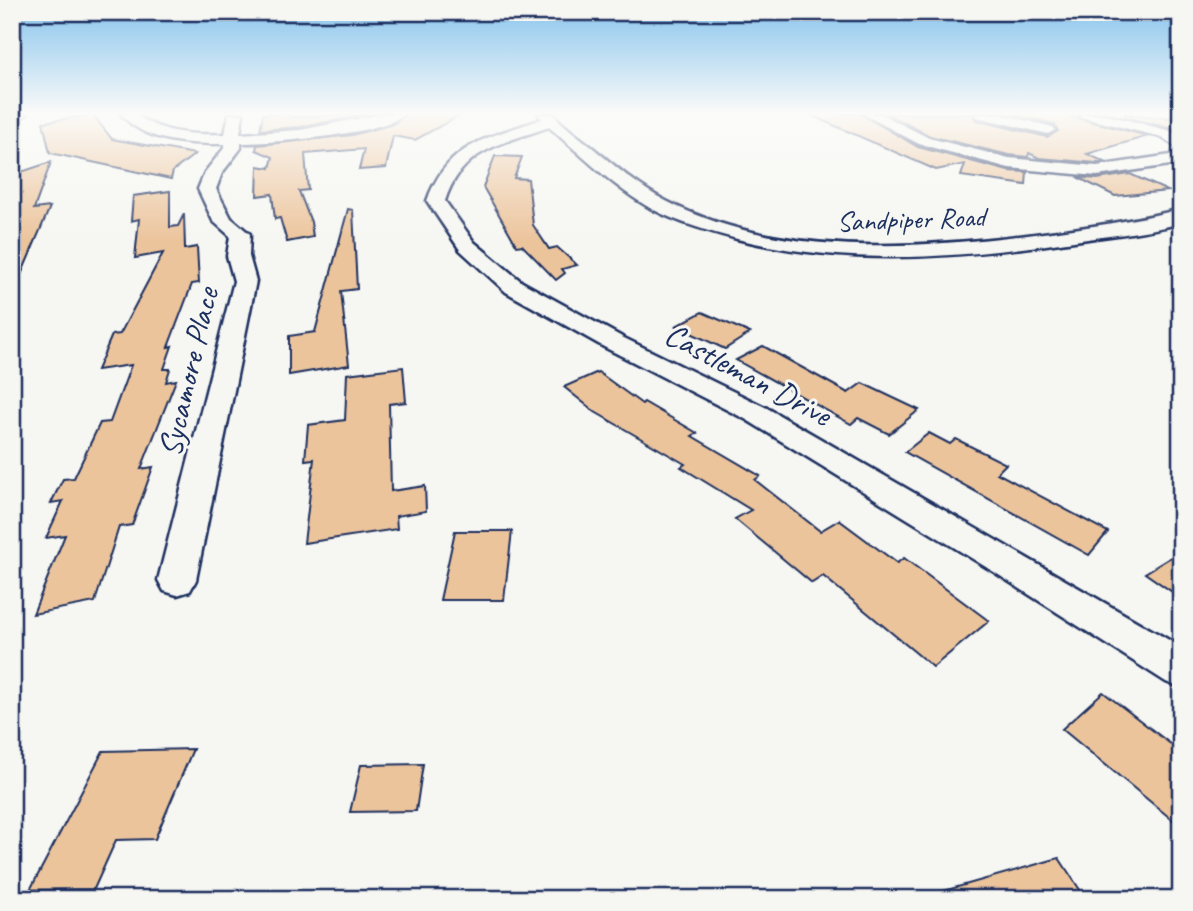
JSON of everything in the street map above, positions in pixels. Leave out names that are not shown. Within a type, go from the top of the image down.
[{"type":"street","name":"Sycamore Place","points":[[177,580],[245,281],[238,256],[240,234],[223,221],[207,189],[227,157]]},
{"type":"street","name":"Castleman Drive","points":[[467,157],[457,162],[444,177],[436,201],[467,246],[514,287],[613,342],[757,414],[1181,669]]},
{"type":"street","name":"Sandpiper Road","points":[[596,157],[642,195],[683,216],[749,237],[827,250],[892,253],[966,248],[1143,224],[1181,215]]},
{"type":"street","points":[[984,157],[1009,163],[1097,171],[1166,157]]},
{"type":"building","points":[[66,157],[192,157],[173,171],[171,179]]},
{"type":"building","points":[[273,157],[305,157],[308,190],[299,191],[311,222],[313,237],[287,242],[280,218],[275,219],[272,194],[257,196],[258,166],[270,168]]},
{"type":"building","points":[[362,157],[389,157],[386,168],[359,170]]},
{"type":"building","points":[[495,157],[522,157],[514,178],[528,179],[533,225],[549,249],[557,247],[577,265],[562,269],[565,273],[556,280],[522,245],[517,246],[483,187]]},
{"type":"building","points":[[905,157],[954,157],[1008,171],[1027,172],[1026,185],[961,176],[965,164],[936,170]]},
{"type":"building","points":[[1036,157],[1093,157],[1105,162],[1097,163]]},
{"type":"building","points":[[51,162],[34,209],[50,207],[12,296],[12,175]]},
{"type":"building","points":[[1130,174],[1168,191],[1115,196],[1077,177],[1097,179]]},
{"type":"building","points":[[170,191],[170,227],[178,226],[184,214],[185,249],[197,247],[199,283],[192,284],[168,347],[172,346],[164,369],[170,369],[166,382],[176,380],[141,469],[153,467],[132,525],[119,527],[95,602],[33,614],[65,535],[46,538],[63,501],[51,503],[63,479],[74,478],[100,423],[110,422],[131,365],[97,370],[112,335],[120,334],[163,253],[135,258],[139,219],[131,221],[133,196]]},
{"type":"building","points":[[348,209],[353,210],[357,289],[341,291],[349,365],[289,375],[289,336],[315,332]]},
{"type":"building","points":[[702,312],[750,333],[725,349],[676,326]]},
{"type":"building","points":[[763,346],[848,393],[862,383],[919,410],[889,434],[858,418],[851,424],[736,360]]},
{"type":"building","points":[[403,367],[406,402],[389,404],[391,491],[425,486],[426,511],[396,516],[397,529],[304,543],[314,459],[305,460],[308,425],[345,420],[347,374]]},
{"type":"building","points":[[598,372],[642,404],[644,402],[697,433],[692,436],[760,476],[755,480],[820,531],[839,520],[897,563],[904,558],[989,621],[933,667],[823,576],[812,583],[735,519],[751,510],[681,467],[685,464],[595,412],[564,387]]},
{"type":"building","points":[[929,433],[950,444],[956,439],[1006,464],[997,473],[1108,532],[1089,555],[905,452]]},
{"type":"building","points":[[455,531],[512,531],[504,600],[440,600]]},
{"type":"building","points":[[1181,551],[1181,598],[1145,573]]},
{"type":"building","points":[[1103,692],[1181,752],[1181,827],[1062,729]]},
{"type":"building","points":[[193,749],[155,839],[116,840],[94,889],[30,890],[103,751]]},
{"type":"building","points":[[423,764],[416,811],[350,812],[361,765]]},
{"type":"building","points":[[1059,858],[1086,899],[941,899],[940,892]]}]
